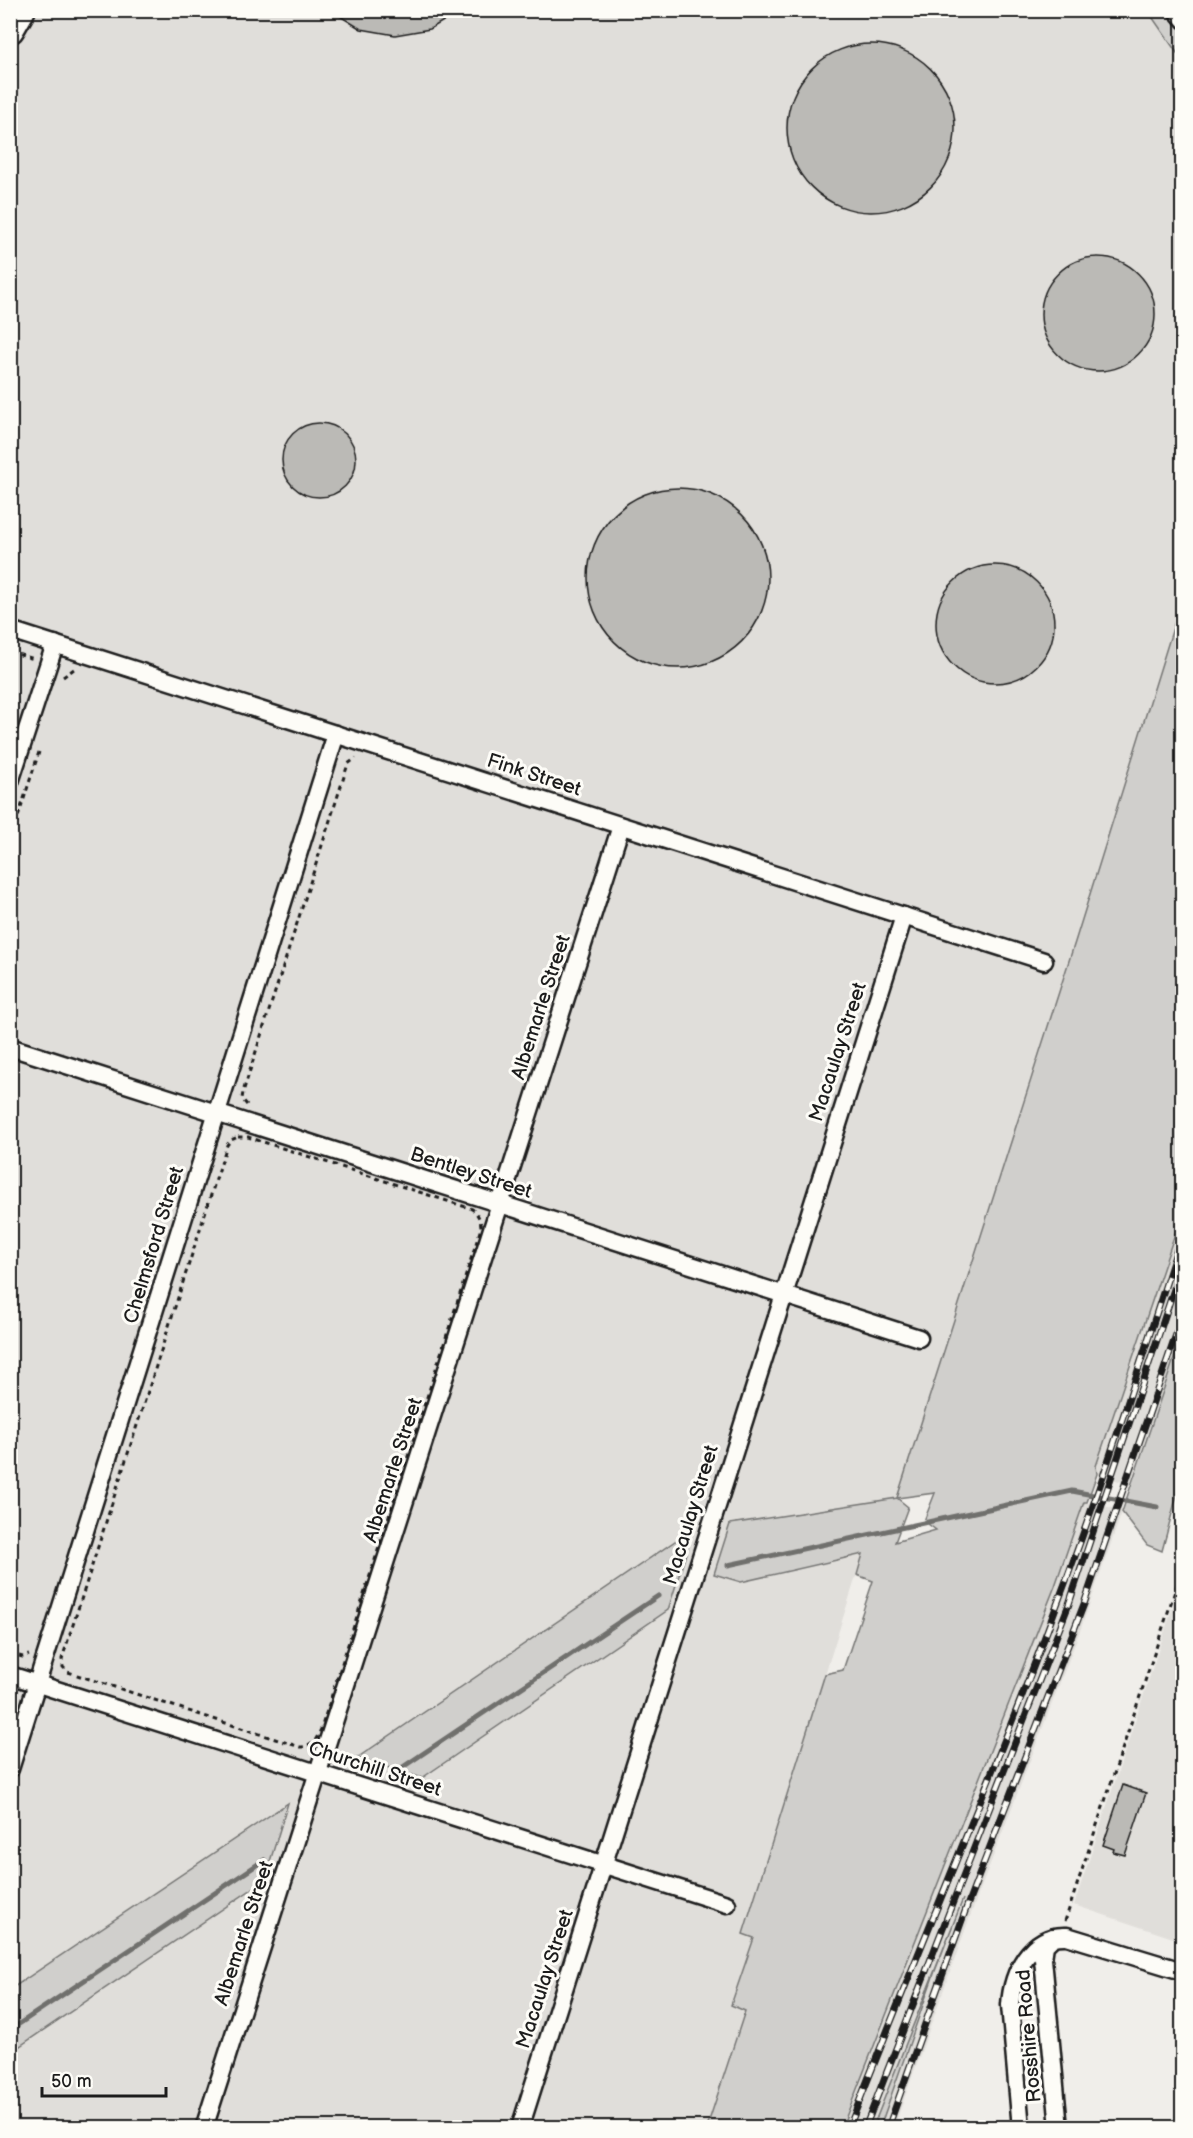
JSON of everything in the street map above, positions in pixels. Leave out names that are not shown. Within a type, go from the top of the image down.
[{"type":"main road","points":[[10,28],[21,10]]},
{"type":"street","name":"Fink Street","points":[[10,630],[334,741],[621,826],[1044,961]]},
{"type":"street","points":[[10,782],[55,644]]},
{"type":"street","name":"Chelmsford Street","points":[[10,1769],[334,741]]},
{"type":"street","name":"Albemarle Street","points":[[204,2127],[621,826]]},
{"type":"street","name":"Macaulay Street","points":[[520,2127],[904,916]]},
{"type":"street","name":"Bentley Street","points":[[10,1047],[919,1338]]},
{"type":"street","name":"Churchill Street","points":[[10,1675],[727,1904]]},
{"type":"street","points":[[1057,1936],[1080,1939],[1182,1971]]},
{"type":"street","name":"Rosshire Road","points":[[1021,2127],[1010,2000],[1019,1969],[1028,1953],[1036,1945],[1057,1936]]},
{"type":"street","name":"Rosshire Road","points":[[1057,1936],[1045,1945],[1043,1959],[1059,2127]]},
{"type":"lane","points":[[1171,10],[1182,24]]},
{"type":"path","points":[[63,677],[78,667]]},
{"type":"path","points":[[253,1109],[242,1099],[243,1092],[348,764],[358,757],[334,741]]},
{"type":"path","points":[[10,842],[42,743]]},
{"type":"path","points":[[248,1137],[472,1209],[479,1217],[481,1228],[316,1740],[312,1745],[300,1747],[68,1672],[63,1667],[62,1653],[178,1293],[227,1145],[231,1140],[248,1137]]},
{"type":"path","points":[[1057,1936],[1182,1570]]},
{"type":"path","points":[[10,1654],[27,1656],[34,1649]]},
{"type":"shaded area","points":[[1148,10],[1182,60],[1182,599],[897,1498],[880,1501],[743,1933],[755,1937],[731,2004],[745,2010],[707,2127],[11,2127],[10,11]]},
{"type":"shaded area","points":[[1148,11],[1182,11],[1182,60]]},
{"type":"shaded area","points":[[1182,599],[1182,1213],[1096,1466],[1097,1474],[1087,1502],[1084,1502],[1055,1586],[842,2127],[707,2127],[745,2011],[731,2005],[754,1938],[743,1934],[825,1674],[843,1670],[873,1581],[857,1575],[863,1554],[741,1582],[714,1574],[730,1524],[897,1498]],"holes":[[[935,1493],[924,1521],[936,1530],[895,1542],[908,1507],[897,1498]]]},
{"type":"shaded area","points":[[1182,1213],[1182,1335],[1130,1485],[1094,1472]]},
{"type":"shaded area","points":[[1182,1335],[1182,1476],[1162,1551],[1147,1545],[1122,1512]]},
{"type":"shaded area","points":[[1084,1502],[1118,1509],[1122,1512],[1081,1628],[972,1911],[894,2127],[880,2127],[944,1947],[873,2127],[842,2128],[1055,1586]]},
{"type":"shaded area","points":[[684,1535],[688,1547],[668,1610],[422,1778],[357,1758]]},
{"type":"shaded area","points":[[1182,1579],[1182,1941],[1074,1905]]},
{"type":"shaded area","points":[[288,1803],[264,1881],[11,2052],[11,1989]]},
{"type":"shaded area","points":[[963,1899],[880,2127],[873,2127]]},
{"type":"building","points":[[330,10],[462,10],[430,29],[395,35],[361,29]]},
{"type":"building","points":[[871,44],[903,50],[918,58],[930,69],[941,81],[949,96],[955,128],[949,160],[941,175],[930,187],[918,198],[903,206],[871,212],[839,206],[824,198],[812,187],[801,175],[793,160],[787,128],[793,96],[801,81],[812,69],[824,58],[839,50]]},
{"type":"building","points":[[1098,257],[1120,261],[1138,274],[1151,292],[1155,314],[1151,336],[1138,354],[1120,367],[1098,371],[1076,367],[1058,354],[1045,336],[1041,314],[1045,292],[1058,274],[1076,261]]},
{"type":"building","points":[[312,423],[326,423],[340,429],[350,439],[356,453],[354,474],[340,491],[326,497],[312,497],[298,491],[288,481],[282,467],[282,453],[288,439],[298,429]]},
{"type":"building","points":[[678,488],[696,489],[713,495],[742,514],[761,543],[767,560],[767,596],[761,613],[742,642],[713,661],[696,667],[678,668],[660,667],[643,661],[614,642],[595,613],[589,596],[588,578],[589,560],[595,543],[614,514],[643,495],[660,489]]},
{"type":"building","points":[[995,565],[1028,575],[1044,591],[1054,624],[1044,657],[1028,673],[995,683],[962,673],[946,657],[936,624],[946,591],[962,575]]},
{"type":"building","points":[[1123,1785],[1146,1793],[1125,1855],[1113,1852],[1114,1849],[1103,1845]]},
{"type":"waterway","points":[[728,1565],[1072,1491],[1157,1507]]},
{"type":"waterway","points":[[400,1769],[658,1596]]},
{"type":"waterway","points":[[10,2030],[264,1860]]},
{"type":"railway","points":[[849,2128],[1058,1602],[1107,1465],[1182,1234]]},
{"type":"railway","points":[[865,2128],[1069,1604],[1182,1265]]},
{"type":"railway","points":[[888,2128],[967,1906],[1084,1604],[1182,1317]]}]
